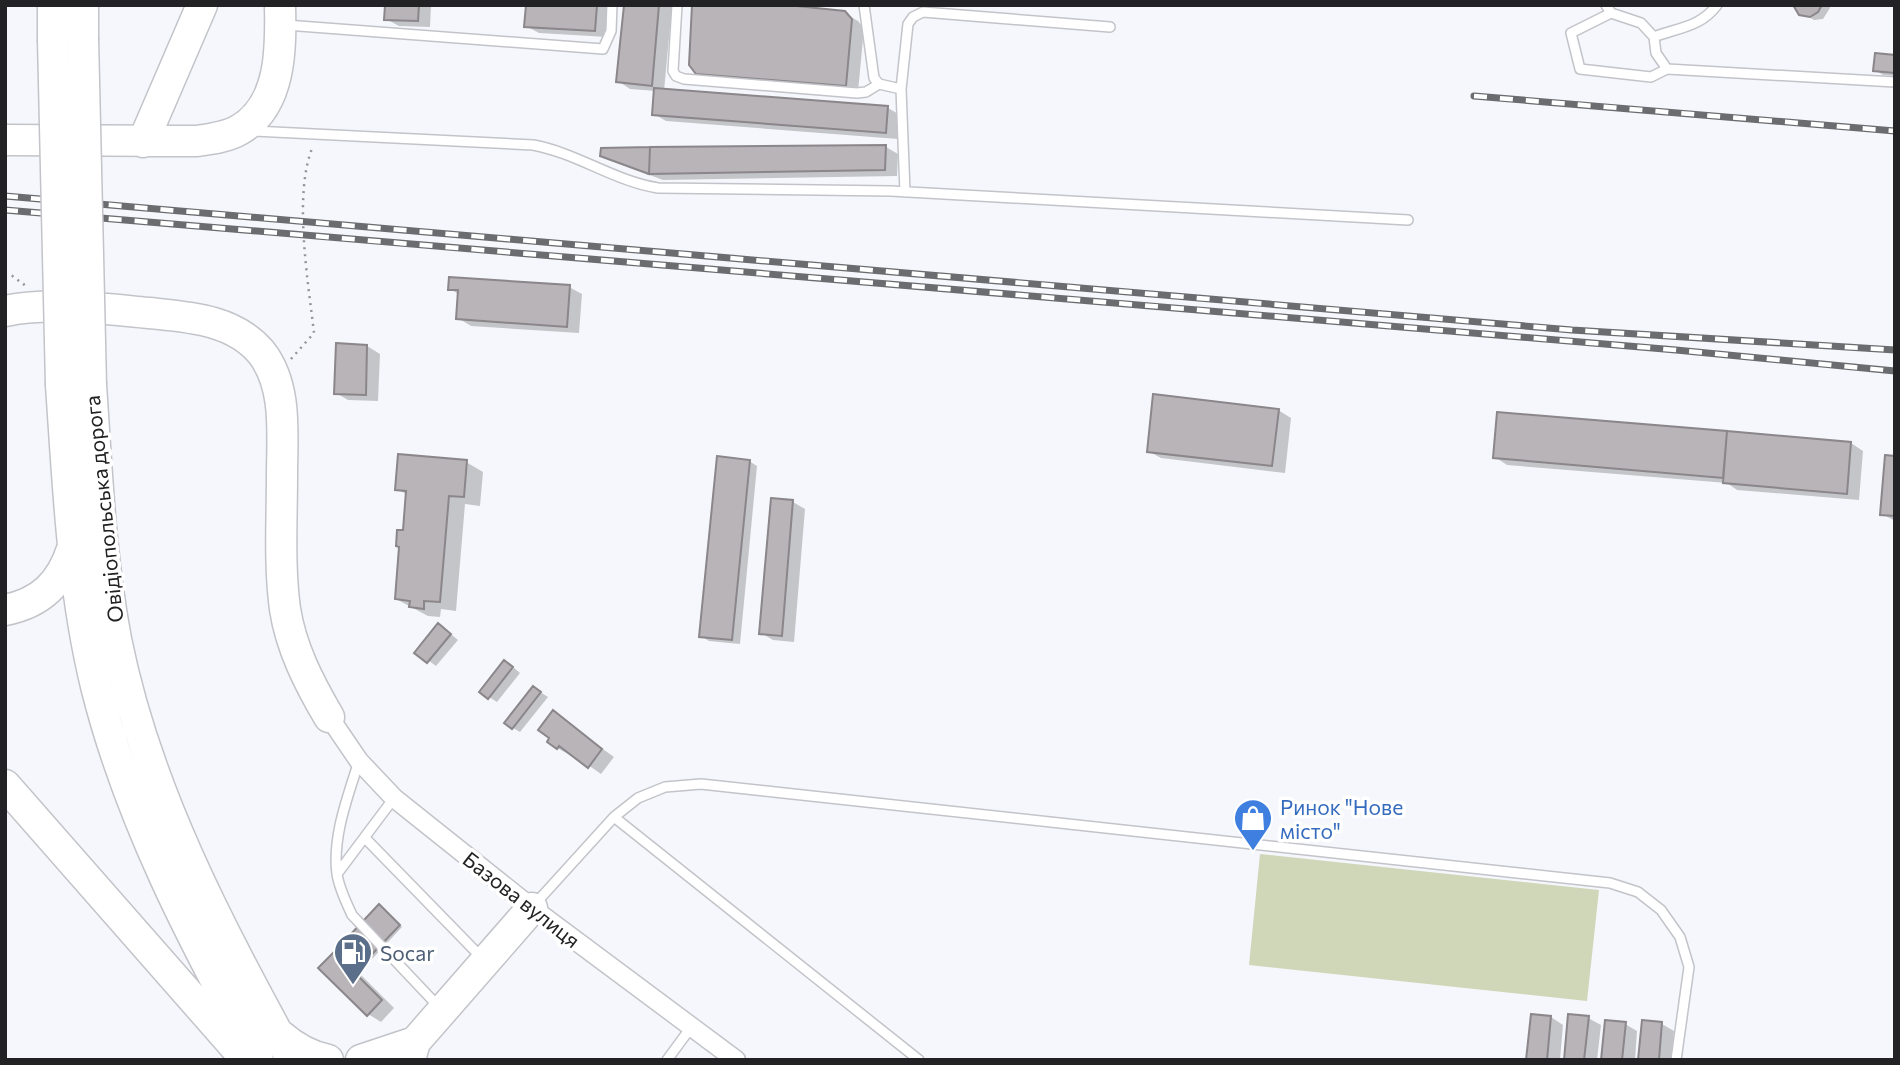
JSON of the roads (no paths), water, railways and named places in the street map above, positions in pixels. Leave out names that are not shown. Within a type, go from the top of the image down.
[{"type":"main road","name":"Овідіопольська дорога","points":[[53,5],[61,385],[72,548],[80,606],[96,687],[134,806],[171,891],[258,1060]]},
{"type":"main road","name":"Овідіопольська дорога","points":[[83,5],[91,385],[104,564],[117,640],[136,718],[176,832],[292,1060]]},
{"type":"main road","points":[[143,142],[202,5]]},
{"type":"main road","points":[[11,137],[143,142],[197,141],[219,138],[239,130],[255,117],[270,96],[275,78],[280,15]]},
{"type":"main road","points":[[5,289],[135,312]]},
{"type":"main road","points":[[5,311],[38,307],[192,317],[218,323],[240,334],[261,353],[275,378],[282,410],[285,609],[294,646],[307,679],[329,717]]},
{"type":"main road","points":[[5,610],[33,602],[45,594],[66,567],[72,548]]},
{"type":"main road","points":[[5,785],[246,1060]]},
{"type":"main road","points":[[360,1060],[413,1054],[443,1011],[532,908]]},
{"type":"main road","points":[[278,1033],[295,1048],[315,1058],[328,1060]]},
{"type":"street","name":"Базова вулиця","points":[[329,717],[359,761],[394,798],[532,908],[736,1060]]},
{"type":"lane","points":[[280,15],[603,49],[611,31],[612,5]]},
{"type":"lane","points":[[677,5],[673,71],[676,76],[684,79],[857,93],[866,92],[879,84]]},
{"type":"lane","points":[[864,5],[874,78],[879,84],[901,89]]},
{"type":"lane","points":[[1654,37],[1691,26],[1704,19],[1717,5]]},
{"type":"lane","points":[[1667,69],[1656,53],[1654,37],[1641,23],[1608,9],[1571,33],[1580,69],[1651,77],[1667,69],[1895,82]]},
{"type":"lane","points":[[905,192],[901,89],[908,24],[913,16],[923,12],[1110,27]]},
{"type":"lane","points":[[239,130],[533,145],[555,149],[637,185],[658,188],[905,192],[1408,220]]},
{"type":"lane","points":[[359,761],[337,846],[337,874],[343,897],[352,915],[443,1011]]},
{"type":"lane","points":[[532,908],[614,817],[638,798],[665,787],[701,784],[1609,883],[1638,892],[1661,910],[1680,937],[1689,967],[1676,1060]]},
{"type":"lane","points":[[337,874],[394,798]]},
{"type":"lane","points":[[614,817],[919,1060]]},
{"type":"lane","points":[[365,838],[486,962]]},
{"type":"lane","points":[[667,1060],[692,1027]]},
{"type":"railway","points":[[1474,96],[1895,131]]},
{"type":"railway","points":[[5,196],[1572,330],[1895,350]]},
{"type":"railway","points":[[5,210],[1676,350],[1895,371]]},
{"type":"place","name":"Ринок \"Нове місто\"","points":[[1253,852]]},
{"type":"place","name":"Socar","points":[[353,986]]}]
